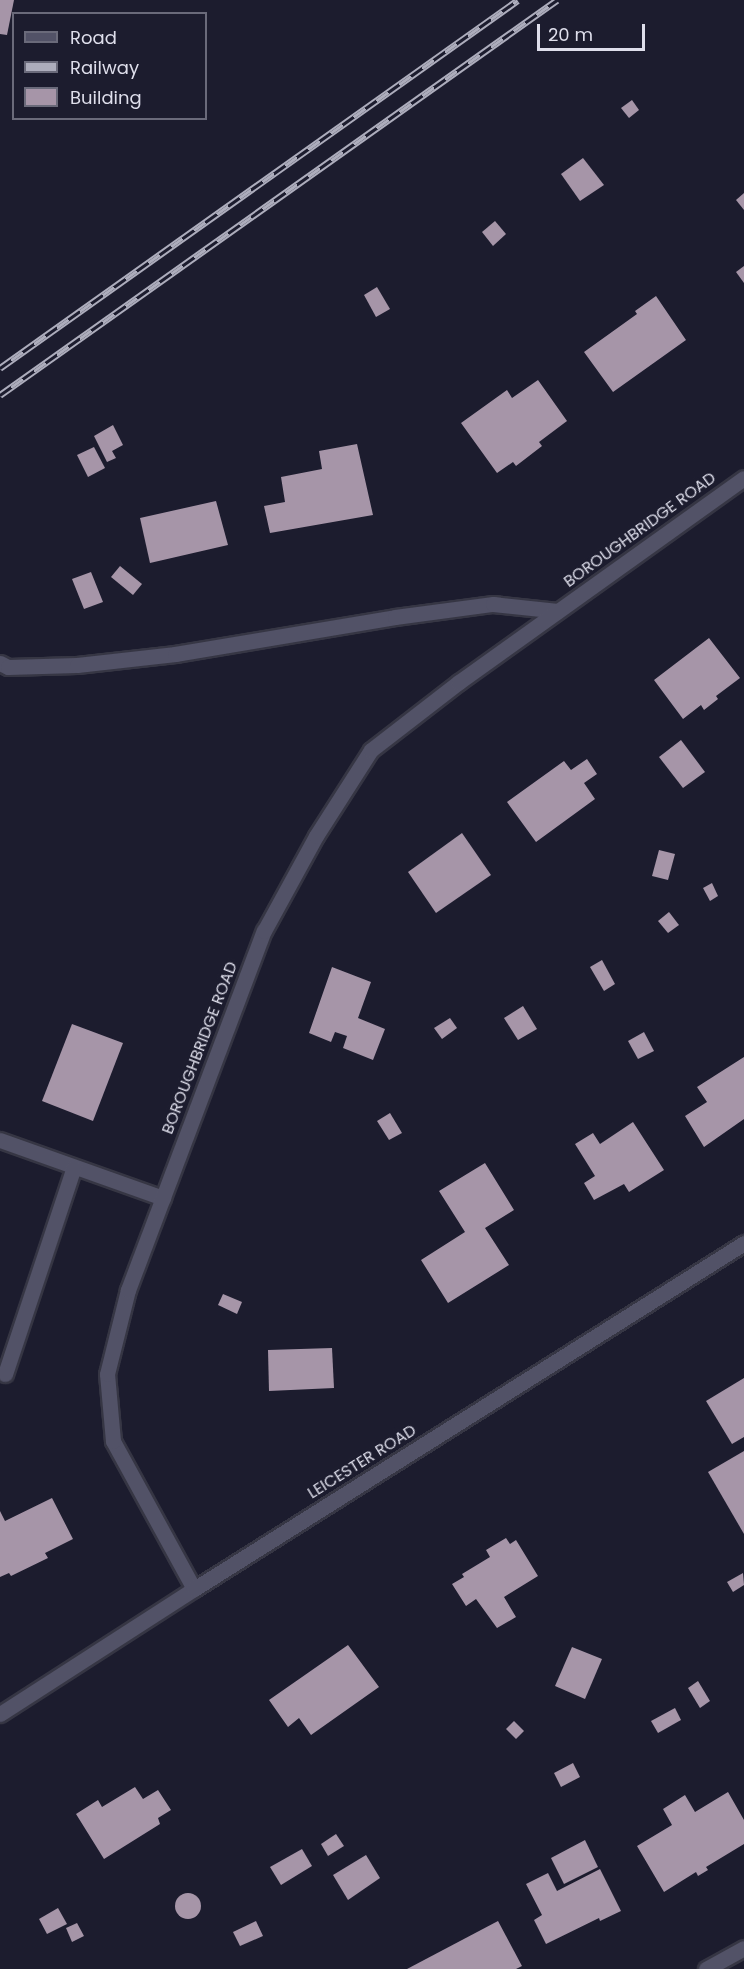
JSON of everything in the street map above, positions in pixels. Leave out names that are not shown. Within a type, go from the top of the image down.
[{"type":"street","name":"BOROUGHBRIDGE ROAD","points":[[194,1589],[113,1441],[107,1374],[128,1290],[264,931],[316,836],[371,750],[459,682],[744,478]]},
{"type":"street","name":"BOROUGHBRIDGE ROAD","points":[[0,663],[8,667],[77,665],[175,654],[395,617],[493,604],[558,611]]},
{"type":"street","points":[[0,1140],[163,1198]]},
{"type":"street","points":[[5,1374],[74,1167]]},
{"type":"street","name":"LEICESTER ROAD","points":[[0,1714],[194,1589],[744,1244]]},
{"type":"street","points":[[706,1969],[744,1948]]},
{"type":"building","points":[[0,0],[14,0],[7,35],[0,34]]},
{"type":"building","points":[[632,100],[639,110],[629,118],[621,108]]},
{"type":"building","points":[[583,158],[604,185],[580,201],[561,174]]},
{"type":"building","points":[[744,193],[744,210],[736,200]]},
{"type":"building","points":[[495,221],[506,234],[493,246],[482,232]]},
{"type":"building","points":[[744,266],[744,283],[736,272]]},
{"type":"building","points":[[377,287],[390,309],[376,317],[364,295]]},
{"type":"building","points":[[656,296],[686,340],[613,392],[584,352],[637,314],[635,311]]},
{"type":"building","points":[[538,380],[567,421],[539,442],[542,446],[516,466],[513,462],[497,473],[461,423],[507,390],[512,398]]},
{"type":"building","points":[[113,425],[123,445],[112,451],[116,458],[107,462],[94,436]]},
{"type":"building","points":[[357,444],[373,515],[270,533],[264,506],[285,502],[281,477],[322,469],[319,451]]},
{"type":"building","points":[[94,447],[105,468],[88,477],[77,455]]},
{"type":"building","points":[[216,501],[228,545],[150,563],[140,518]]},
{"type":"building","points":[[120,566],[142,584],[133,595],[111,577]]},
{"type":"building","points":[[91,572],[103,602],[84,609],[72,579]]},
{"type":"building","points":[[709,638],[740,678],[716,696],[718,699],[704,710],[701,705],[683,719],[654,680]]},
{"type":"building","points":[[681,740],[705,772],[683,788],[659,757]]},
{"type":"building","points":[[587,759],[597,774],[584,783],[595,799],[536,842],[507,802],[564,761],[571,770]]},
{"type":"building","points":[[462,833],[491,875],[436,913],[408,872]]},
{"type":"building","points":[[659,850],[675,854],[668,880],[652,876]]},
{"type":"building","points":[[712,883],[718,896],[710,901],[703,888]]},
{"type":"building","points":[[669,912],[679,925],[668,933],[658,921]]},
{"type":"building","points":[[602,960],[615,984],[604,991],[590,967]]},
{"type":"building","points":[[332,967],[371,982],[358,1018],[385,1029],[373,1060],[343,1048],[347,1036],[335,1032],[331,1042],[309,1033]]},
{"type":"building","points":[[523,1006],[537,1029],[518,1040],[504,1018]]},
{"type":"building","points":[[450,1018],[457,1028],[442,1039],[434,1028]]},
{"type":"building","points":[[72,1024],[123,1043],[93,1121],[42,1101]]},
{"type":"building","points":[[644,1032],[654,1051],[638,1059],[628,1041]]},
{"type":"building","points":[[744,1057],[744,1119],[704,1147],[685,1116],[707,1102],[697,1087]]},
{"type":"building","points":[[390,1113],[402,1133],[389,1140],[377,1121]]},
{"type":"building","points":[[633,1122],[664,1170],[629,1192],[624,1184],[594,1200],[584,1183],[595,1176],[575,1144],[593,1133],[600,1144]]},
{"type":"building","points":[[485,1163],[514,1210],[485,1228],[509,1265],[448,1303],[421,1260],[465,1232],[439,1191]]},
{"type":"building","points":[[223,1294],[242,1302],[237,1314],[218,1305]]},
{"type":"building","points":[[332,1348],[334,1388],[269,1391],[268,1350]]},
{"type":"building","points":[[744,1378],[744,1437],[732,1444],[706,1401]]},
{"type":"building","points":[[744,1451],[744,1534],[708,1472]]},
{"type":"building","points":[[52,1498],[73,1539],[45,1553],[48,1558],[11,1576],[9,1573],[0,1577],[0,1511],[5,1521]]},
{"type":"building","points":[[506,1538],[510,1544],[516,1540],[538,1576],[504,1597],[516,1617],[497,1628],[476,1599],[466,1606],[452,1584],[464,1577],[462,1574],[490,1557],[486,1550]]},
{"type":"building","points":[[743,1573],[744,1585],[733,1592],[727,1582]]},
{"type":"building","points":[[348,1645],[379,1687],[311,1735],[299,1718],[288,1727],[269,1700]]},
{"type":"building","points":[[572,1647],[602,1659],[585,1699],[555,1686]]},
{"type":"building","points":[[698,1681],[710,1701],[700,1708],[688,1688]]},
{"type":"building","points":[[675,1708],[681,1720],[658,1733],[651,1721]]},
{"type":"building","points":[[514,1721],[524,1731],[516,1739],[506,1729]]},
{"type":"building","points":[[573,1763],[580,1777],[561,1787],[554,1773]]},
{"type":"building","points":[[135,1787],[143,1799],[158,1790],[171,1810],[158,1818],[160,1824],[104,1859],[76,1814],[98,1800],[102,1807]]},
{"type":"building","points":[[728,1792],[744,1820],[744,1844],[706,1867],[708,1870],[698,1876],[696,1872],[664,1892],[637,1846],[672,1825],[663,1809],[685,1795],[695,1812]]},
{"type":"building","points":[[336,1834],[344,1846],[328,1856],[321,1844]]},
{"type":"building","points":[[585,1840],[598,1867],[564,1884],[551,1858]]},
{"type":"building","points":[[302,1849],[312,1866],[281,1885],[270,1867]]},
{"type":"building","points":[[366,1855],[380,1878],[348,1900],[333,1875]]},
{"type":"building","points":[[600,1869],[621,1911],[600,1921],[599,1918],[546,1944],[534,1920],[542,1915],[526,1884],[548,1873],[557,1891]]},
{"type":"building","points":[[188,1893],[197,1897],[201,1906],[197,1915],[188,1919],[179,1915],[175,1906],[179,1897]]},
{"type":"building","points":[[58,1908],[67,1924],[47,1934],[39,1919]]},
{"type":"building","points":[[256,1921],[263,1936],[240,1946],[233,1932]]},
{"type":"building","points":[[498,1921],[522,1966],[516,1969],[407,1969]]},
{"type":"building","points":[[77,1923],[84,1936],[72,1942],[66,1928]]},
{"type":"railway","points":[[0,368],[518,0]]},
{"type":"railway","points":[[0,395],[557,0]]}]
